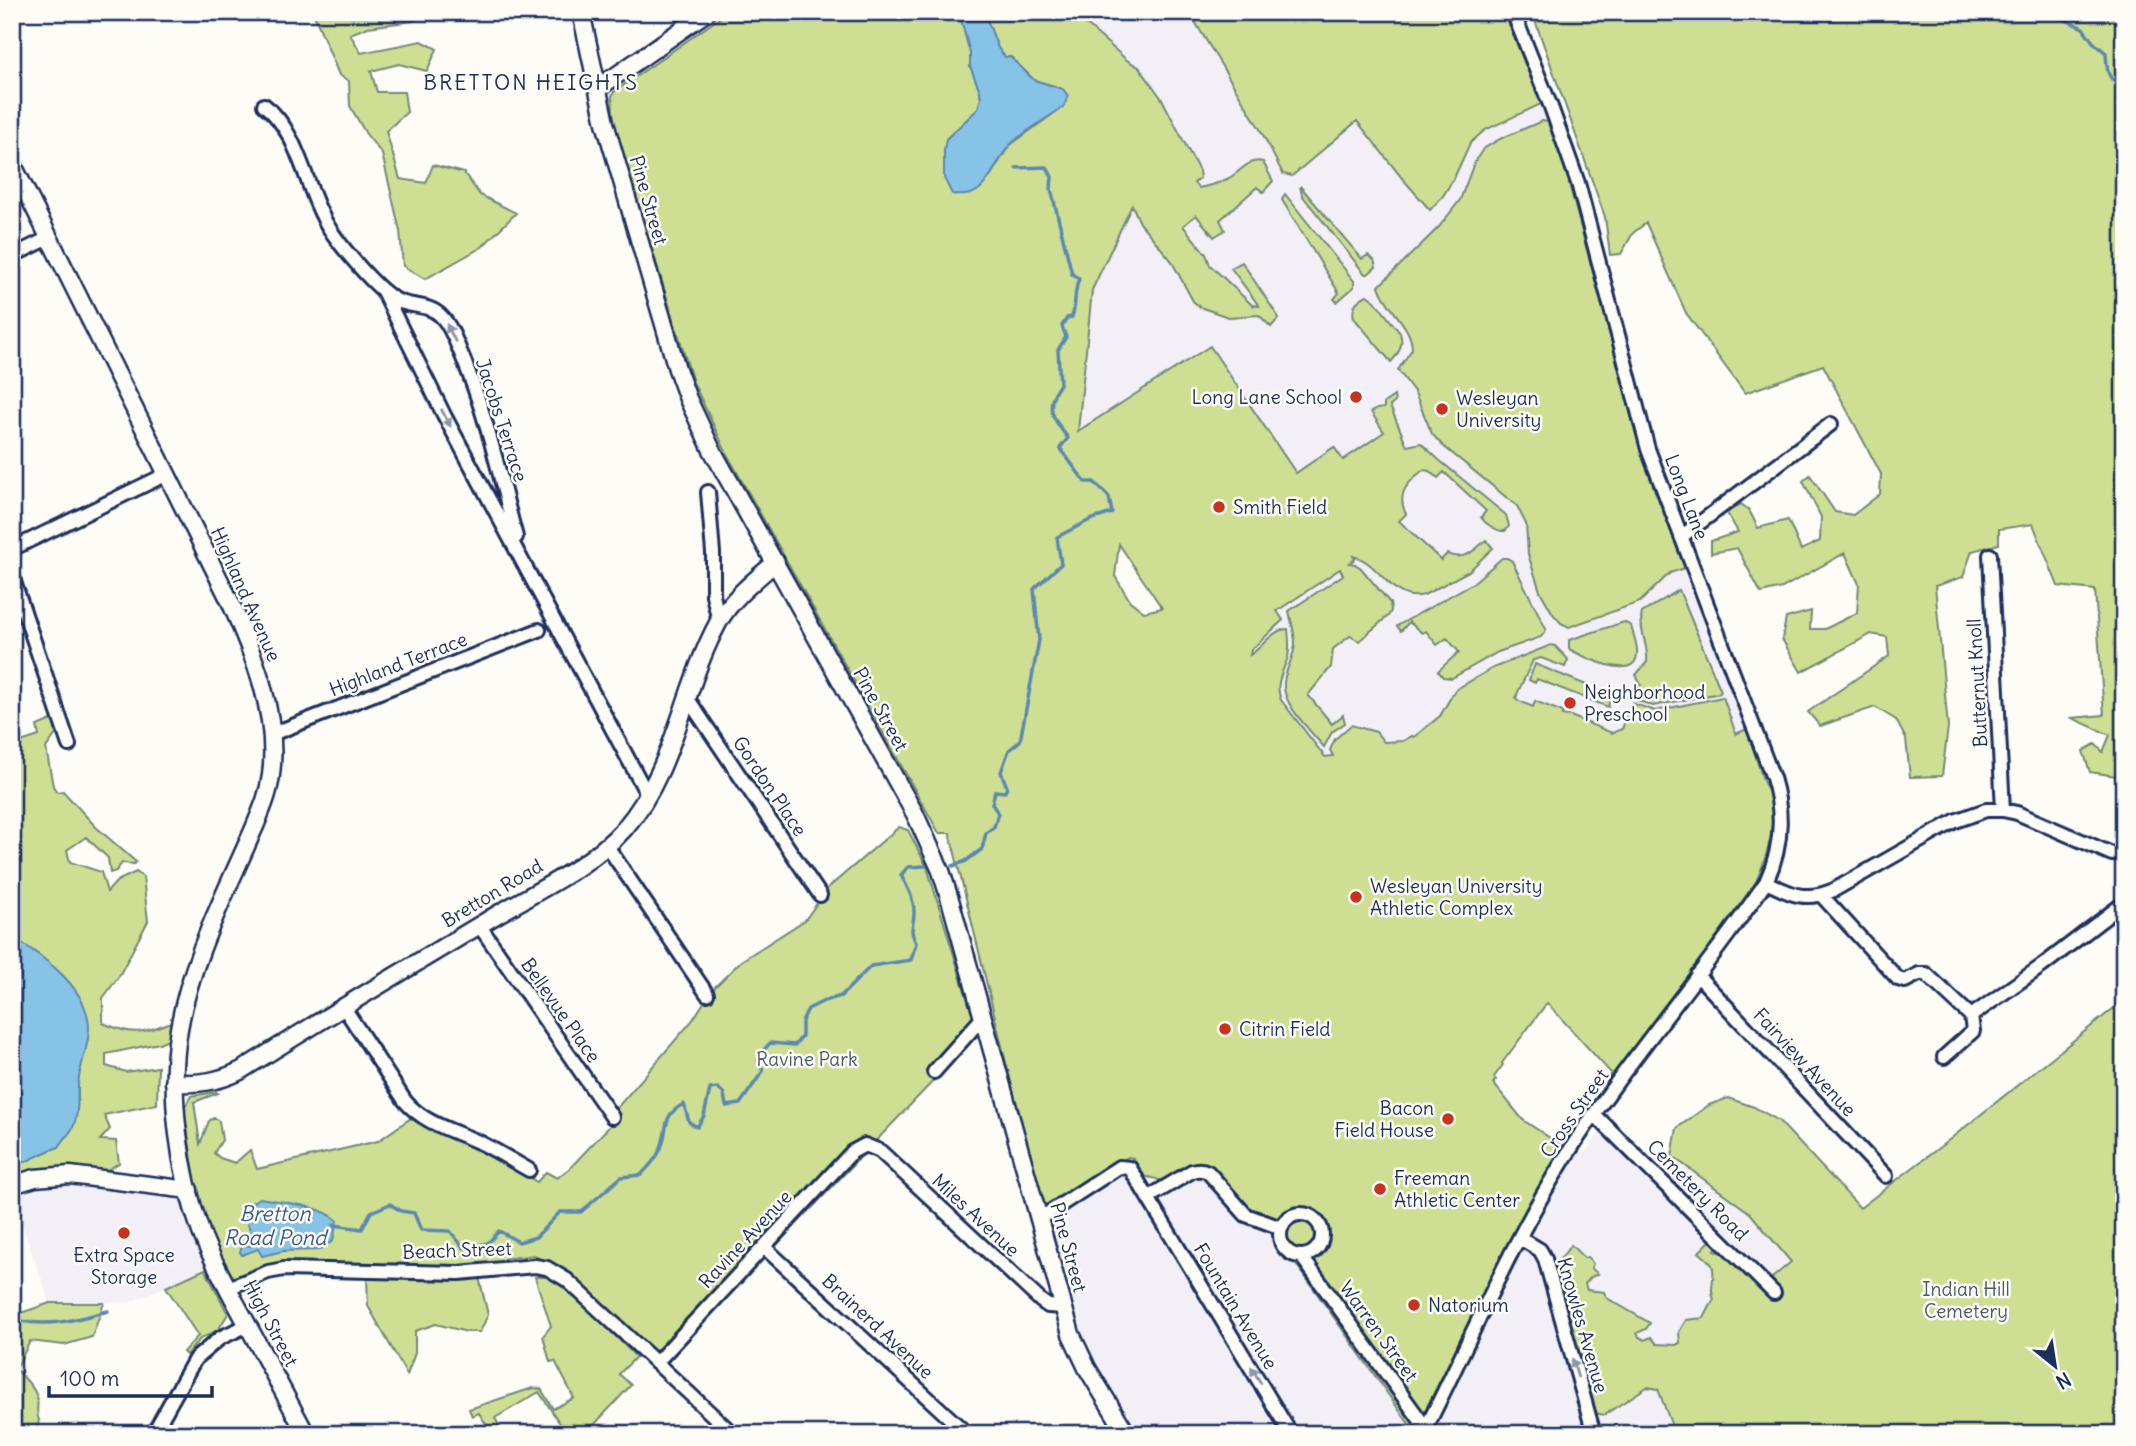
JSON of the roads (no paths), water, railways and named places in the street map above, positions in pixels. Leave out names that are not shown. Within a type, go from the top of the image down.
[{"type":"street","name":"Pine Street","points":[[581,12],[597,89],[618,168],[688,398],[712,450],[931,845],[951,903],[1077,1352],[1119,1429]]},
{"type":"street","points":[[597,89],[707,12]]},
{"type":"street","name":"Long Lane","points":[[1513,12],[1578,183],[1639,419],[1778,793],[1780,836],[1774,865],[1766,882],[1697,975]]},
{"type":"street","name":"Jacobs Terrace","points":[[264,104],[274,112],[287,131],[321,214],[340,244],[383,291],[444,415],[648,796]]},
{"type":"street","name":"Highland Avenue","points":[[12,163],[243,629],[261,682],[272,734],[271,777],[265,801],[204,946],[188,991],[179,1029],[174,1083],[179,1139],[189,1190]]},
{"type":"street","points":[[12,256],[49,238]]},
{"type":"street","name":"Jacobs Terrace","points":[[383,291],[404,303],[424,306],[434,311],[443,317],[448,326],[482,408],[524,561]]},
{"type":"street","points":[[1681,537],[1831,424]]},
{"type":"street","points":[[12,549],[167,474]]},
{"type":"street","points":[[708,492],[713,553],[713,604],[719,622]]},
{"type":"street","name":"Butternut Knoll","points":[[1990,555],[2003,810]]},
{"type":"street","name":"Bretton Road","points":[[174,1083],[209,1082],[225,1078],[607,846],[648,796],[719,622],[743,592],[776,562]]},
{"type":"street","points":[[12,576],[69,745]]},
{"type":"street","name":"Highland Terrace","points":[[272,734],[539,630]]},
{"type":"street","name":"Gordon Place","points":[[688,699],[820,895]]},
{"type":"street","points":[[1766,882],[1796,896],[1822,896],[1955,821],[1986,810],[2003,810],[2030,817],[2120,856]]},
{"type":"street","points":[[607,846],[707,994]]},
{"type":"street","points":[[1822,896],[1898,978],[1905,981],[1919,974],[1926,974],[1971,1016],[1973,1031],[1944,1057]]},
{"type":"street","points":[[1971,1016],[2124,903]]},
{"type":"street","name":"Bellevue Place","points":[[480,925],[612,1117]]},
{"type":"street","name":"Cross Street","points":[[1425,1431],[1520,1238],[1564,1160],[1697,975]]},
{"type":"street","name":"Fairview Avenue","points":[[1697,975],[1886,1176]]},
{"type":"street","points":[[343,1006],[414,1112],[529,1170]]},
{"type":"street","points":[[934,1072],[983,1017]]},
{"type":"street","name":"Cemetery Road","points":[[1595,1115],[1774,1293]]},
{"type":"street","name":"Ravine Avenue","points":[[656,1363],[852,1152],[865,1145]]},
{"type":"street","name":"Miles Avenue","points":[[865,1145],[880,1151],[1041,1301],[1048,1306],[1063,1307]]},
{"type":"street","name":"Fountain Avenue","points":[[1039,1219],[1123,1166],[1132,1170],[1291,1434]]},
{"type":"street","points":[[1149,1198],[1192,1171],[1203,1170],[1208,1172],[1246,1216],[1281,1227],[1294,1215],[1307,1214],[1317,1221],[1322,1232],[1321,1244],[1313,1253],[1302,1257]]},
{"type":"street","points":[[12,1185],[35,1178],[70,1175],[189,1190]]},
{"type":"street","name":"High Street","points":[[189,1190],[201,1231],[228,1288],[306,1434]]},
{"type":"street","name":"Warren Street","points":[[1281,1227],[1280,1238],[1284,1248],[1302,1257],[1425,1431]]},
{"type":"street","name":"Knowles Avenue","points":[[1520,1238],[1545,1256],[1594,1434]]},
{"type":"street","name":"Brainerd Avenue","points":[[764,1247],[967,1434]]},
{"type":"street","name":"Beach Street","points":[[228,1288],[268,1272],[284,1269],[459,1273],[535,1266],[547,1268],[567,1280],[733,1434]]},
{"type":"street","points":[[153,1434],[195,1359],[220,1338],[248,1325]]},
{"type":"water","points":[[959,12],[984,12],[998,48],[1005,57],[1010,57],[1034,80],[1063,89],[1068,96],[1064,106],[1010,145],[981,188],[964,195],[952,194],[944,178],[944,150],[946,139],[977,110],[981,99],[970,66],[970,53]]},
{"type":"water","points":[[12,923],[17,940],[39,955],[70,983],[84,1006],[89,1025],[73,1128],[59,1147],[12,1165]]},
{"type":"water","name":"Bretton Road Pond","points":[[260,1198],[300,1205],[330,1215],[337,1220],[333,1241],[319,1250],[283,1251],[262,1256],[258,1249],[242,1255],[242,1245],[251,1246],[255,1243],[244,1214],[249,1204]]},
{"type":"waterway","points":[[2062,12],[2061,18],[2083,28],[2093,42],[2106,53],[2107,69],[2111,78],[2124,85]]},
{"type":"waterway","points":[[953,866],[966,861],[982,849],[986,833],[994,827],[998,813],[992,804],[995,791],[1005,792],[1007,787],[1001,772],[1009,750],[1020,741],[1039,640],[1034,589],[1061,564],[1057,537],[1090,520],[1112,513],[1109,497],[1094,482],[1085,482],[1060,448],[1068,438],[1054,418],[1051,405],[1060,384],[1058,350],[1066,337],[1062,326],[1067,318],[1072,317],[1079,279],[1072,274],[1051,189],[1052,177],[1047,167],[1016,168]]},
{"type":"waterway","points":[[334,1225],[362,1229],[371,1212],[390,1204],[401,1211],[414,1213],[421,1230],[450,1231],[464,1248],[488,1243],[499,1231],[519,1242],[536,1237],[560,1212],[581,1212],[621,1177],[641,1175],[657,1155],[668,1119],[676,1109],[684,1104],[689,1122],[697,1127],[704,1116],[710,1089],[718,1088],[724,1094],[726,1106],[740,1104],[763,1071],[758,1061],[762,1052],[770,1043],[795,1045],[802,1036],[802,1021],[808,1009],[841,996],[871,966],[911,960],[916,943],[912,931],[914,909],[901,875],[908,867],[925,866]]},
{"type":"waterway","points":[[21,1321],[54,1323],[108,1311]]},
{"type":"place","name":"Long Lane School","points":[[1356,397]]},
{"type":"place","name":"Wesleyan University","points":[[1442,409]]},
{"type":"place","name":"Smith Field","points":[[1219,507]]},
{"type":"place","name":"Neighborhood Preschool","points":[[1570,703]]},
{"type":"place","name":"Wesleyan University Athletic Complex","points":[[1356,897]]},
{"type":"place","name":"Citrin Field","points":[[1225,1029]]},
{"type":"place","name":"Bacon Field House","points":[[1448,1119]]},
{"type":"place","name":"Freeman Athletic Center","points":[[1380,1189]]},
{"type":"place","name":"Extra Space Storage","points":[[124,1233]]},
{"type":"place","name":"Natorium","points":[[1414,1305]]},
{"type":"district","name":"BRETTON HEIGHTS","points":[[531,83]]},
{"type":"park label","name":"Ravine Park","points":[[807,1059]]},
{"type":"park label","name":"Indian Hill Cemetery","points":[[1966,1300]]}]
